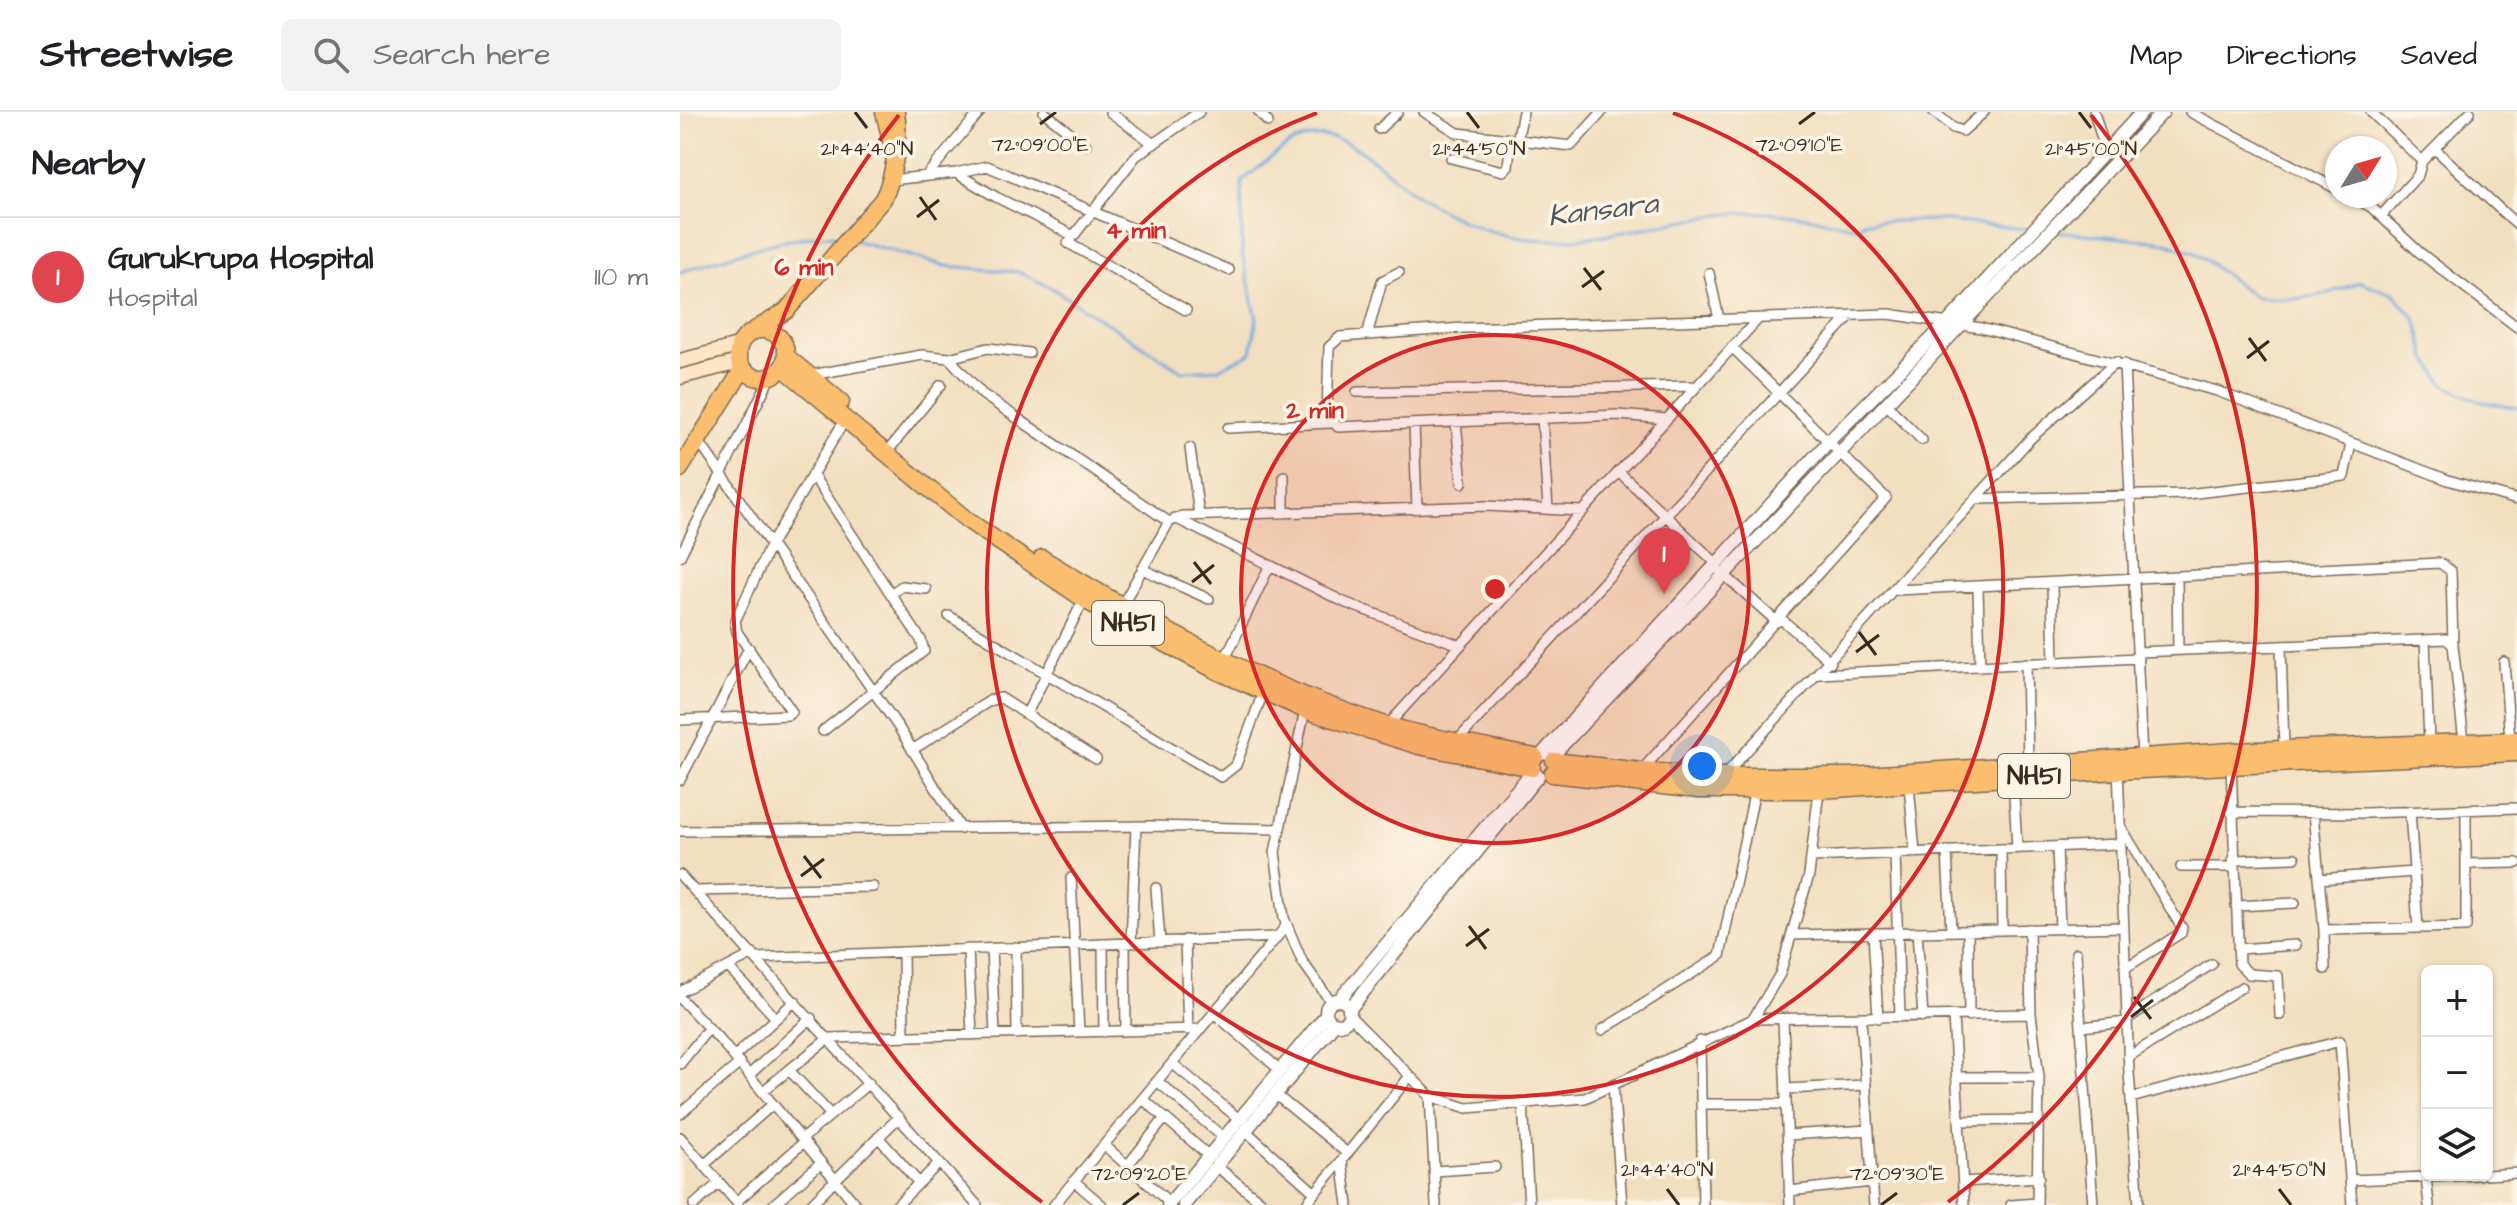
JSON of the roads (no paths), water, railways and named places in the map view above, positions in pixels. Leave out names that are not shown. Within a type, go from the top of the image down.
[{"type":"highway","points":[[884,112],[893,149]]},
{"type":"highway","points":[[680,469],[753,331],[787,309],[883,199],[890,180],[896,112]]},
{"type":"highway","points":[[780,361],[787,309]]},
{"type":"highway","name":"NH51","points":[[753,331],[764,330],[780,361],[956,512],[1084,599],[1266,686],[1388,725],[1542,765],[1724,776],[1850,776],[2028,765],[2142,764],[2284,749],[2464,742],[2515,744]]},
{"type":"highway","name":"NH51","points":[[740,359],[759,379],[780,361]]},
{"type":"highway","name":"NH51","points":[[780,361],[811,375],[892,446],[997,530],[1121,607],[1225,659],[1305,710],[1430,749],[1699,790],[1819,790],[1909,785],[2013,778],[2118,765]]},
{"type":"highway","name":"NH51","points":[[2142,764],[2231,766],[2515,744]]},
{"type":"main road","points":[[680,361],[740,359]]},
{"type":"main road","points":[[680,377],[740,359]]},
{"type":"street","points":[[927,175],[980,112]]},
{"type":"street","points":[[1044,112],[1086,145]]},
{"type":"street","points":[[1186,310],[1068,243],[1136,156],[1199,112]]},
{"type":"street","points":[[1259,112],[1268,122]]},
{"type":"street","points":[[1379,129],[1398,112]]},
{"type":"street","points":[[1424,112],[1458,133],[1571,146],[1602,112]]},
{"type":"street","points":[[1451,158],[1503,171],[1508,166],[1523,112]]},
{"type":"street","points":[[1934,112],[1953,128],[1963,131],[1984,112]]},
{"type":"street","points":[[2094,112],[2105,149]]},
{"type":"street","points":[[1835,444],[1885,403],[2018,257],[2059,202],[2105,149],[2142,112]]},
{"type":"street","points":[[2018,257],[2071,212],[2163,112]]},
{"type":"street","points":[[2190,112],[2325,183]]},
{"type":"street","points":[[2371,112],[2422,161]]},
{"type":"street","points":[[2381,216],[2418,175],[2422,161],[2470,112]]},
{"type":"street","points":[[1116,113],[1154,144]]},
{"type":"street","points":[[2435,149],[2517,225]]},
{"type":"street","points":[[890,180],[956,173],[987,166],[1229,270]]},
{"type":"street","points":[[956,173],[1001,200],[1072,235]]},
{"type":"street","points":[[2369,208],[2419,252],[2517,327]]},
{"type":"street","points":[[1367,335],[1382,281],[1399,272]]},
{"type":"street","points":[[1709,273],[1719,319]]},
{"type":"street","points":[[1330,423],[1327,416],[1329,347],[1340,337],[1889,314],[1956,324],[2120,363],[2217,391],[2448,480],[2517,500]]},
{"type":"street","points":[[1457,741],[1851,315]]},
{"type":"street","points":[[1388,725],[1759,318]]},
{"type":"street","points":[[1213,1161],[1224,1138],[1276,1095],[1331,1019],[1335,1001],[1542,765],[1718,568],[1835,444],[1956,324]]},
{"type":"street","points":[[1641,771],[1885,503],[1885,494],[1732,347]]},
{"type":"street","points":[[811,375],[922,355],[949,358],[988,348],[1029,353]]},
{"type":"street","points":[[949,358],[982,394],[1172,520],[1346,603],[1459,645]]},
{"type":"street","points":[[680,556],[780,361]]},
{"type":"street","points":[[2120,363],[2131,496],[2142,764]]},
{"type":"street","points":[[1724,776],[1831,662],[2030,439],[2120,363]]},
{"type":"street","points":[[892,446],[941,385]]},
{"type":"street","points":[[1357,392],[1697,386]]},
{"type":"street","points":[[1885,403],[1922,440]]},
{"type":"street","points":[[1228,428],[1330,423],[1338,427],[1618,415],[1667,419]]},
{"type":"street","points":[[680,720],[788,715],[792,712],[737,632],[735,621],[770,546],[846,418]]},
{"type":"street","points":[[1542,418],[1548,509]]},
{"type":"street","points":[[1456,422],[1462,483]]},
{"type":"street","points":[[1414,424],[1417,509]]},
{"type":"street","points":[[697,439],[912,750],[961,829]]},
{"type":"street","points":[[1978,499],[2187,494],[2344,476],[2351,444]]},
{"type":"street","points":[[1190,448],[1199,515]]},
{"type":"street","points":[[1618,471],[1718,568],[1831,662]]},
{"type":"street","points":[[812,474],[921,640],[924,651],[823,731]]},
{"type":"street","points":[[1284,476],[1284,513]]},
{"type":"street","points":[[1121,607],[1172,520],[1199,515],[1486,506],[1581,511]]},
{"type":"street","points":[[1896,590],[2445,564],[2451,571],[2453,645],[2464,742]]},
{"type":"street","points":[[1225,659],[1270,565]]},
{"type":"street","points":[[1142,569],[1209,599]]},
{"type":"street","points":[[2177,578],[2178,650]]},
{"type":"street","points":[[2052,584],[2054,662]]},
{"type":"street","points":[[891,594],[902,586],[926,589]]},
{"type":"street","points":[[1978,587],[1980,666]]},
{"type":"street","points":[[1027,713],[1084,599]]},
{"type":"street","points":[[949,616],[1221,777],[1236,765],[1266,686]]},
{"type":"street","points":[[1819,674],[2054,662],[2178,650],[2446,639],[2453,645]]},
{"type":"street","points":[[2425,640],[2429,743]]},
{"type":"street","points":[[2281,646],[2284,749]]},
{"type":"street","points":[[680,780],[709,718],[749,648]]},
{"type":"street","points":[[2504,662],[2515,744]]},
{"type":"street","points":[[2026,663],[2028,765]]},
{"type":"street","points":[[912,750],[996,698],[1006,699],[1096,759]]},
{"type":"street","points":[[1305,710],[1275,852],[1287,925],[1302,961],[1335,1001],[1430,1096],[1467,1108],[1585,1098],[1700,1041],[1753,1019],[2031,1014]]},
{"type":"street","points":[[1331,1019],[1344,1022],[1542,765]]},
{"type":"street","points":[[2118,765],[2128,1057],[2139,1205]]},
{"type":"street","points":[[2231,766],[2239,964],[2246,973],[2278,976],[2280,1015]]},
{"type":"street","points":[[2013,778],[2017,848]]},
{"type":"street","points":[[1909,785],[1915,853]]},
{"type":"street","points":[[1602,1030],[1720,956],[1755,790]]},
{"type":"street","points":[[1753,1019],[1780,974],[1792,935],[1811,857],[1819,790]]},
{"type":"street","points":[[2231,812],[2517,808]]},
{"type":"street","points":[[2324,930],[2466,927],[2466,810]]},
{"type":"street","points":[[2410,811],[2418,928]]},
{"type":"street","points":[[2313,813],[2325,969]]},
{"type":"street","points":[[2119,824],[2182,928],[2181,933],[2125,968]]},
{"type":"street","points":[[680,831],[1136,826],[1279,829]]},
{"type":"street","points":[[1126,1031],[1136,826]]},
{"type":"street","points":[[1811,857],[2120,844]]},
{"type":"street","points":[[2057,847],[2060,928]]},
{"type":"street","points":[[2001,849],[2002,930]]},
{"type":"street","points":[[1947,851],[1951,931]]},
{"type":"street","points":[[1895,853],[1900,1017]]},
{"type":"street","points":[[2181,867],[2295,858]]},
{"type":"street","points":[[2466,864],[2517,863]]},
{"type":"street","points":[[2319,879],[2414,872]]},
{"type":"street","points":[[680,875],[869,1083],[971,1203]]},
{"type":"street","points":[[1071,878],[1079,1032]]},
{"type":"street","points":[[695,891],[873,887]]},
{"type":"street","points":[[1156,888],[1160,942]]},
{"type":"street","points":[[2236,906],[2295,903]]},
{"type":"street","points":[[1054,1205],[1287,925]]},
{"type":"street","points":[[1792,935],[2123,927]]},
{"type":"street","points":[[2011,1205],[2037,1204],[2039,1177],[2039,1077],[2031,1014],[2029,929]]},
{"type":"street","points":[[1968,931],[1969,1016]]},
{"type":"street","points":[[1917,932],[1923,1017]]},
{"type":"street","points":[[1873,933],[1878,1018]]},
{"type":"street","points":[[680,992],[755,956],[1277,937]]},
{"type":"street","points":[[1185,940],[1188,1030]]},
{"type":"street","points":[[1103,944],[1104,1032]]},
{"type":"street","points":[[2238,949],[2296,945]]},
{"type":"street","points":[[1016,947],[1017,1034]]},
{"type":"street","points":[[968,949],[972,1035]]},
{"type":"street","points":[[991,949],[995,1034]]},
{"type":"street","points":[[903,952],[904,1036]]},
{"type":"street","points":[[2076,953],[2093,1205]]},
{"type":"street","points":[[2081,1027],[2127,1020],[2212,964]]},
{"type":"street","points":[[728,967],[776,1018]]},
{"type":"street","points":[[2128,1057],[2242,987]]},
{"type":"street","points":[[680,998],[737,1060],[856,1205]]},
{"type":"street","points":[[680,1114],[795,1001]]},
{"type":"street","points":[[1214,1013],[1280,1070]]},
{"type":"street","points":[[1953,1016],[1964,1205]]},
{"type":"street","points":[[749,1075],[811,1018]]},
{"type":"street","points":[[1861,1018],[1874,1205]]},
{"type":"street","points":[[1104,1145],[1174,1204],[1243,1125],[1280,1070],[1331,1019]]},
{"type":"street","points":[[1783,1020],[1790,1205]]},
{"type":"street","points":[[680,1064],[709,1028]]},
{"type":"street","points":[[763,1091],[829,1038],[1200,1029]]},
{"type":"street","points":[[1700,1041],[1703,1205]]},
{"type":"street","points":[[2131,1098],[2340,1041],[2352,1205]]},
{"type":"street","points":[[1172,1063],[1315,1193]]},
{"type":"street","points":[[789,1070],[831,1115]]},
{"type":"street","points":[[1305,1205],[1410,1076]]},
{"type":"street","points":[[1957,1077],[2039,1077]]},
{"type":"street","points":[[1157,1081],[1224,1138]]},
{"type":"street","points":[[682,1143],[737,1204],[869,1083]]},
{"type":"street","points":[[1613,1084],[1622,1205]]},
{"type":"street","points":[[1786,1089],[1866,1085]]},
{"type":"street","points":[[1276,1095],[1345,1156],[1348,1205]]},
{"type":"street","points":[[1430,1096],[1436,1205]]},
{"type":"street","points":[[1143,1099],[1265,1205]]},
{"type":"street","points":[[1523,1103],[1529,1205]]},
{"type":"street","points":[[704,1165],[773,1104]]},
{"type":"street","points":[[1701,1104],[1786,1104]]},
{"type":"street","points":[[810,1205],[899,1117]]},
{"type":"street","points":[[1127,1166],[1165,1118]]},
{"type":"street","points":[[1959,1121],[2037,1120]]},
{"type":"street","points":[[1787,1135],[1869,1130]]},
{"type":"street","points":[[878,1137],[919,1183]]},
{"type":"street","points":[[773,1205],[821,1163]]},
{"type":"street","points":[[897,1205],[939,1163]]},
{"type":"street","points":[[1434,1171],[1495,1167]]},
{"type":"street","points":[[2493,1175],[2517,1173]]},
{"type":"street","points":[[1963,1182],[2039,1177]]},
{"type":"street","points":[[2350,1180],[2421,1177]]},
{"type":"street","points":[[1074,1181],[1102,1205]]},
{"type":"street","points":[[2426,1181],[2429,1205]]},
{"type":"street","points":[[1789,1191],[1872,1182]]},
{"type":"street","points":[[694,1205],[719,1183]]},
{"type":"waterway","name":"Kansara","points":[[854,240],[946,266],[1019,272],[1052,288],[1182,371],[1218,369],[1251,353],[1257,319],[1242,254],[1242,181],[1279,152],[1302,139],[1320,137],[1351,145],[1421,198],[1445,212],[1483,228],[1522,238],[1547,240],[1601,236],[1713,216],[1754,212],[1799,216],[1859,228],[1863,222],[1937,220],[2027,229]]},
{"type":"waterway","name":"Kansara","points":[[2054,231],[2164,242],[2198,254],[2255,297],[2294,299],[2327,294],[2360,282],[2394,294],[2416,319],[2426,357],[2444,385],[2478,401],[2517,408]]},
{"type":"waterway","name":"Kansara","points":[[680,272],[784,241],[825,235],[843,236]]},
{"type":"place","name":"Gurukrupa Hospital","points":[[1664,594]]}]
